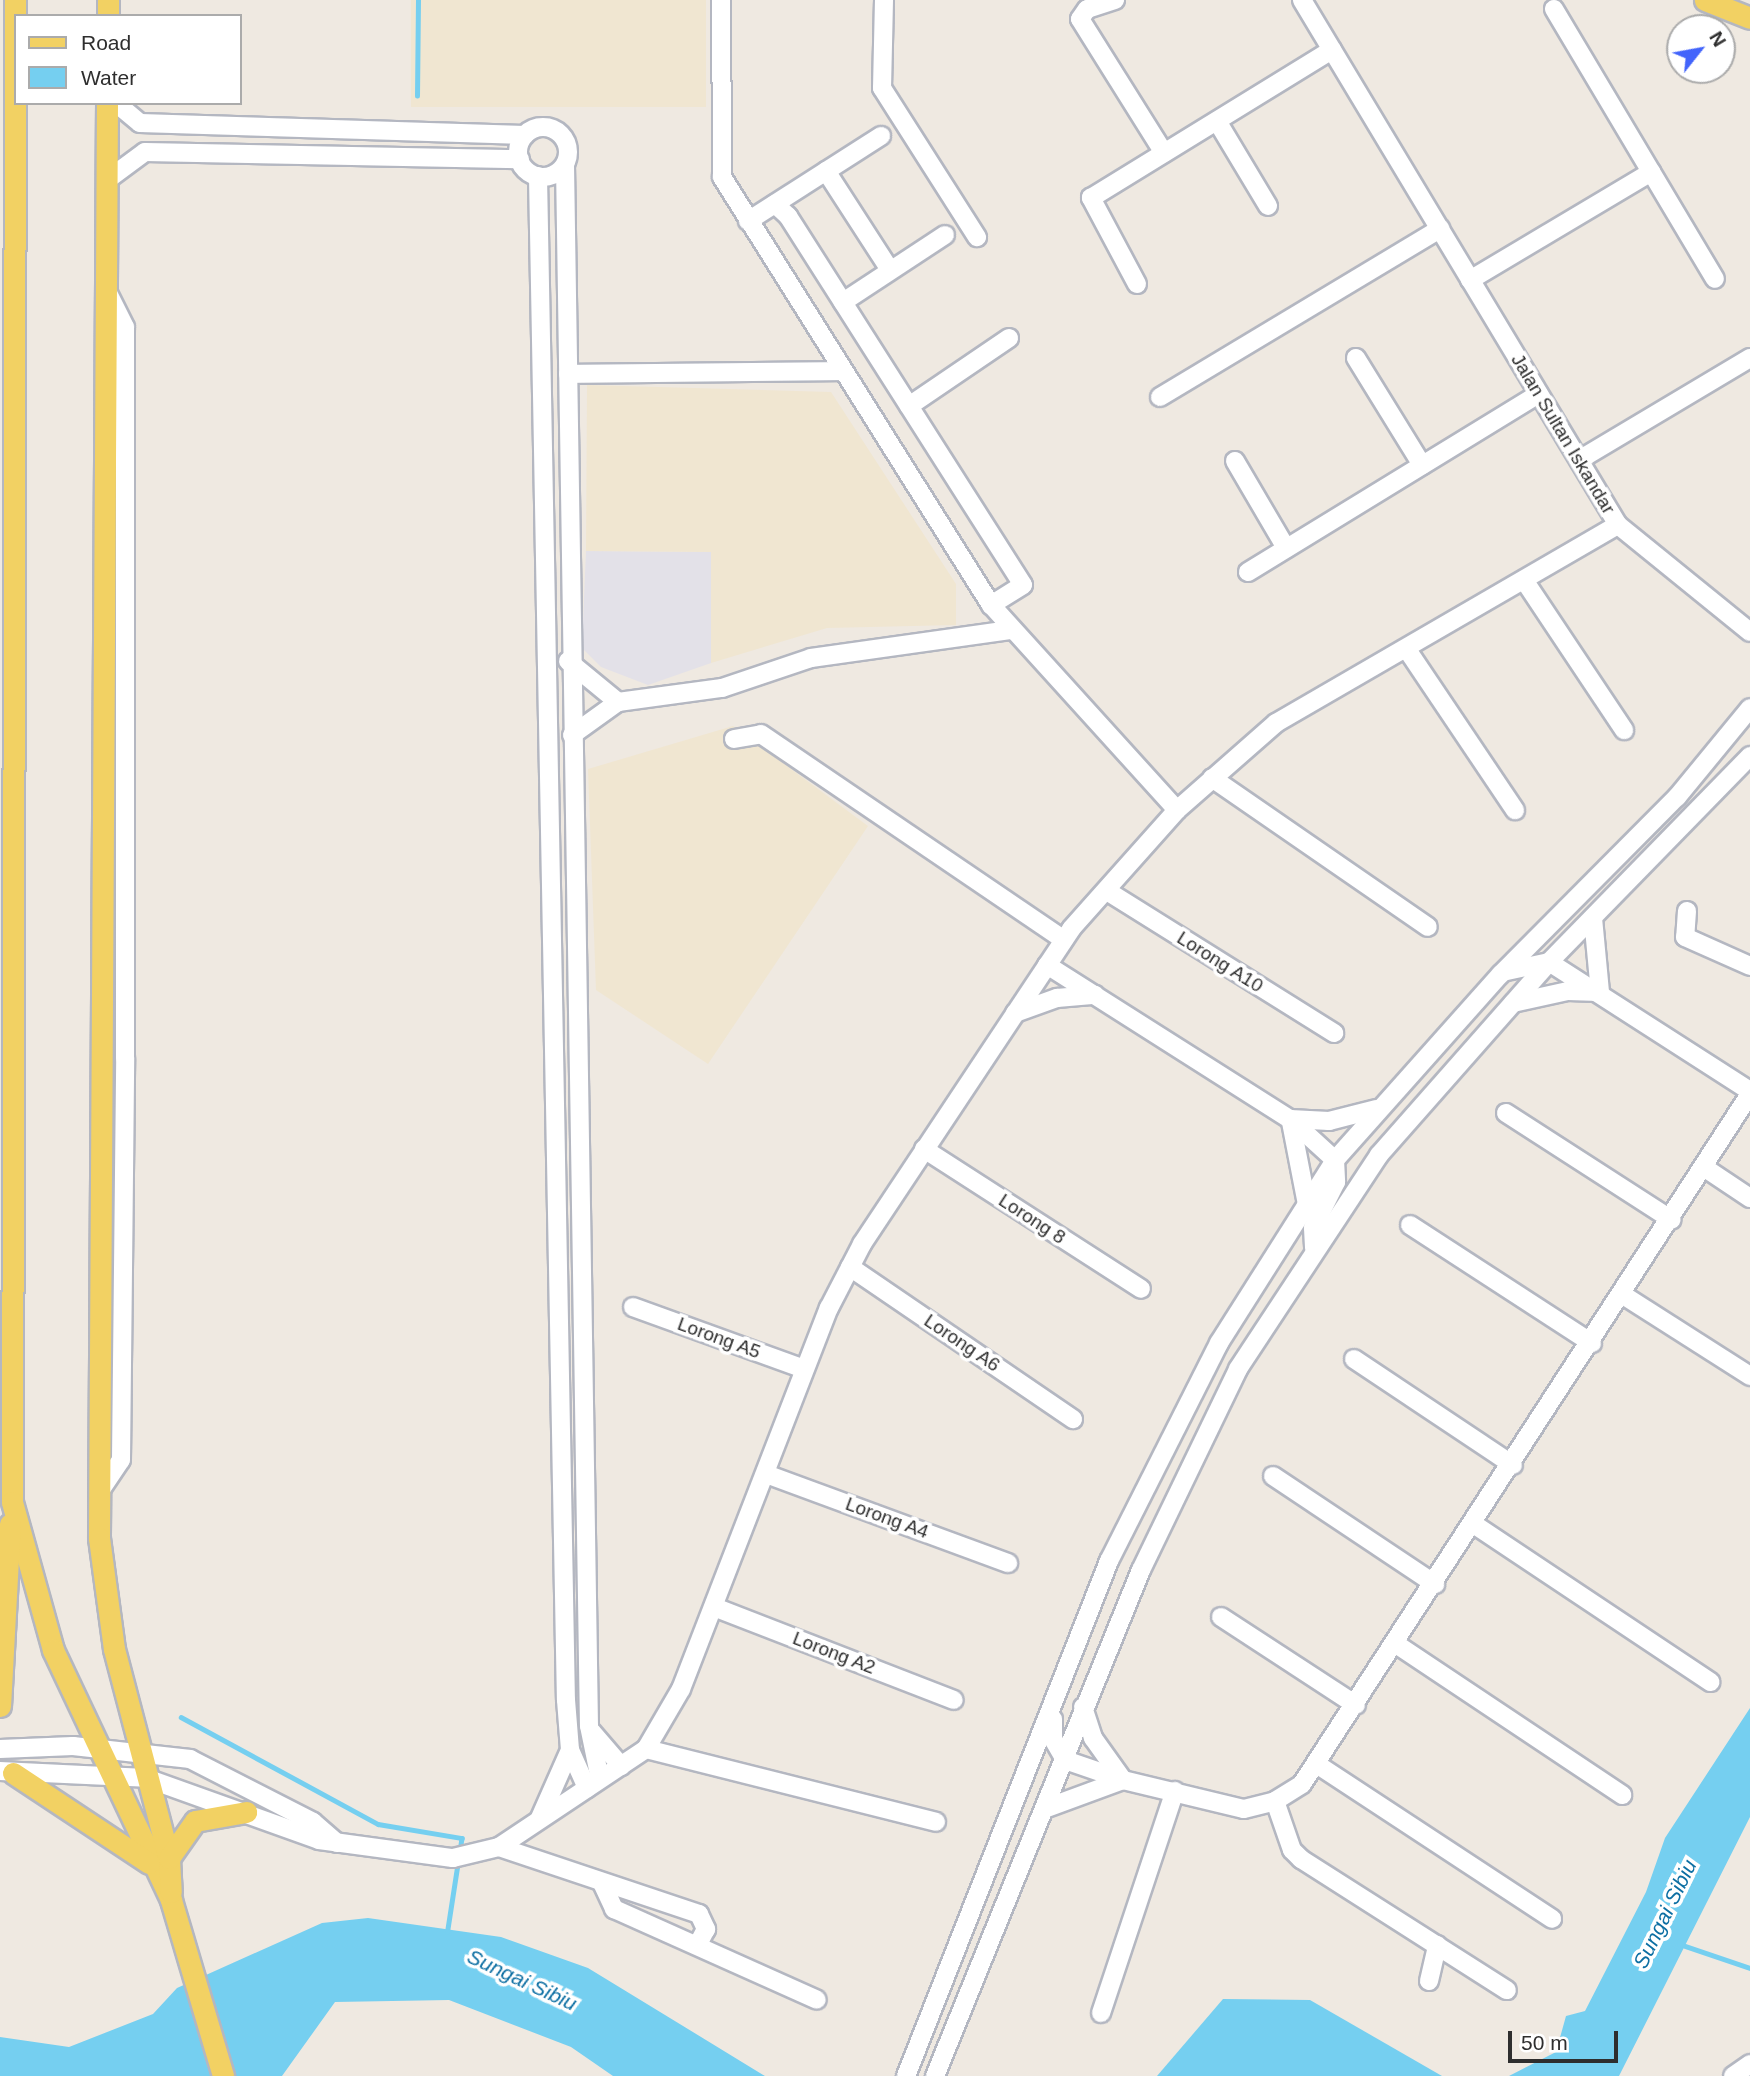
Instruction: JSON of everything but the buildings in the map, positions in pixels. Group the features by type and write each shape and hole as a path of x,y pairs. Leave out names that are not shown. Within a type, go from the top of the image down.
{"main road":[{"path":"1706,0 1750,18"},
{"path":"0,1706 12,1502 6,584 14,65"},
{"path":"107,105 100,1491 114,1649 140,1751 171,1900 223,2076"},
{"path":"12,1502 53,1650 114,1776 162,1864"},
{"path":"7,1772 162,1864"},
{"path":"162,1864 195,1821 246,1812"}],"street":[{"path":"721,0 718,166 748,221 840,372 991,605 1010,631 1177,810"},
{"path":"884,0 882,88 977,237"},
{"path":"1115,0 1087,9 1080,19 1164,153"},
{"name":"Jalan Sultan Iskandar","path":"646,1749 681,1689 766,1474 804,1369 850,1267 924,1149 1063,940 1177,810 1276,723 1408,652 1618,525 1302,0"},
{"path":"1554,9 1715,279"},
{"path":"1137,284 1090,200 1332,50"},
{"path":"118,105 140,123 525,135 540,127 556,130 568,149 565,165 572,738 589,1726 593,1784"},
{"path":"1217,121 1268,206"},
{"path":"520,159 525,135"},
{"path":"748,221 881,136"},
{"path":"107,180 145,152 520,159 538,176 570,1750 540,1818"},
{"path":"538,176 565,165"},
{"path":"826,172 890,271"},
{"path":"1470,280 1651,172"},
{"path":"775,204 843,302 1023,584 991,605"},
{"path":"1160,397 1440,229"},
{"path":"843,302 945,234"},
{"path":"909,406 1009,338"},
{"path":"1356,358 1422,466"},
{"path":"1579,460 1750,358"},
{"path":"568,374 840,372"},
{"path":"1248,572 1539,394"},
{"path":"1235,461 1286,548"},
{"path":"1618,525 1750,632"},
{"path":"1526,583 1624,730"},
{"path":"551,848 563,841 572,738 618,702 722,688 811,658 1010,631"},
{"path":"1408,652 1515,810"},
{"path":"547,662 572,661 618,702"},
{"path":"906,2076 1109,1561 1184,1412 1307,1204 1335,1160 1378,1108 1501,974 1677,797 1750,708"},
{"path":"734,739 761,734 1063,940"},
{"path":"935,2076 1065,1760 1083,1707 1214,1412 1314,1248 1379,1155 1549,962 1750,756"},
{"path":"1212,778 1428,927"},
{"name":"Lorong A10","path":"1107,891 1334,1033"},
{"path":"1687,911 1685,937 1694,944 1750,966"},
{"path":"1593,918 1600,992"},
{"path":"1056,1699 1053,1739 1065,1760 1123,1780 1244,1809 1275,1801 1318,1765 1672,1220 1750,1093 1600,992 1549,962 1501,974"},
{"path":"1047,965 1290,1119 1335,1160 1336,1182 1313,1228 1314,1248"},
{"path":"1513,1003 1568,991 1600,992"},
{"path":"1015,1013 1057,998 1095,995"},
{"path":"1290,1119 1329,1121 1378,1108"},
{"path":"1506,1112 1672,1220"},
{"path":"1290,1119 1307,1204"},
{"name":"Lorong 8","path":"924,1149 1141,1289"},
{"path":"1704,1168 1750,1198"},
{"path":"1410,1225 1592,1343"},
{"name":"Lorong A6","path":"850,1267 1073,1419"},
{"path":"1623,1294 1750,1376"},
{"name":"Lorong A5","path":"633,1307 804,1369"},
{"path":"1354,1359 1513,1465"},
{"name":"Lorong A4","path":"766,1474 1008,1563"},
{"path":"1273,1476 1435,1584"},
{"path":"1475,1525 1710,1682"},
{"name":"Lorong A2","path":"714,1607 954,1700"},
{"path":"1221,1617 1356,1704"},
{"path":"1396,1644 1622,1794"},
{"path":"1083,1707 1093,1738 1123,1780"},
{"path":"589,1726 621,1766"},
{"path":"0,1749 100,1748 190,1759 242,1782 313,1822 337,1843"},
{"path":"7,1772 146,1778 337,1843 453,1858 471,1856 499,1847 646,1749 936,1822"},
{"path":"570,1750 593,1784"},
{"path":"1318,1765 1552,1919"},
{"path":"1044,1809 1123,1780"},
{"path":"1101,2013 1175,1791"},
{"path":"1275,1801 1292,1850 1301,1859 1507,1990"},
{"path":"499,1847 699,1914 706,1929 698,1944"},
{"path":"602,1883 607,1902 817,2000"},
{"path":"633,1916 641,1894"},
{"path":"1429,1981 1437,1945"},
{"path":"1733,2076 1750,2064"}],"shaded area":[{"path":"411,0 706,0 706,107 411,107"},
{"path":"587,385 831,392 956,584 956,625 827,628 711,663 711,552 586,551"},
{"path":"586,551 711,552 711,663 648,685 601,667 582,648"},
{"path":"733,726 868,826 708,1064 596,990 588,769"}],"water":[{"name":"Sungai Sibiu","path":"1750,1708 1750,1817 1619,2076 1509,2076 1556,2052 1566,2016 1585,2011 1646,1892 1665,1838"},
{"name":"Sungai Sibiu","path":"368,1918 501,1937 588,1968 765,2076 613,2076 571,2047 449,2000 335,2002 282,2076 0,2076 0,2037 69,2047 153,2014 177,1988 322,1923"},
{"path":"1223,1999 1310,2000 1442,2076 1157,2076"}],"waterway":[{"path":"417,96 418,0"},
{"path":"181,1717 378,1824 462,1838 460,1852"},
{"path":"447,1932 458,1861"},
{"path":"1685,1946 1750,1968"}]}
